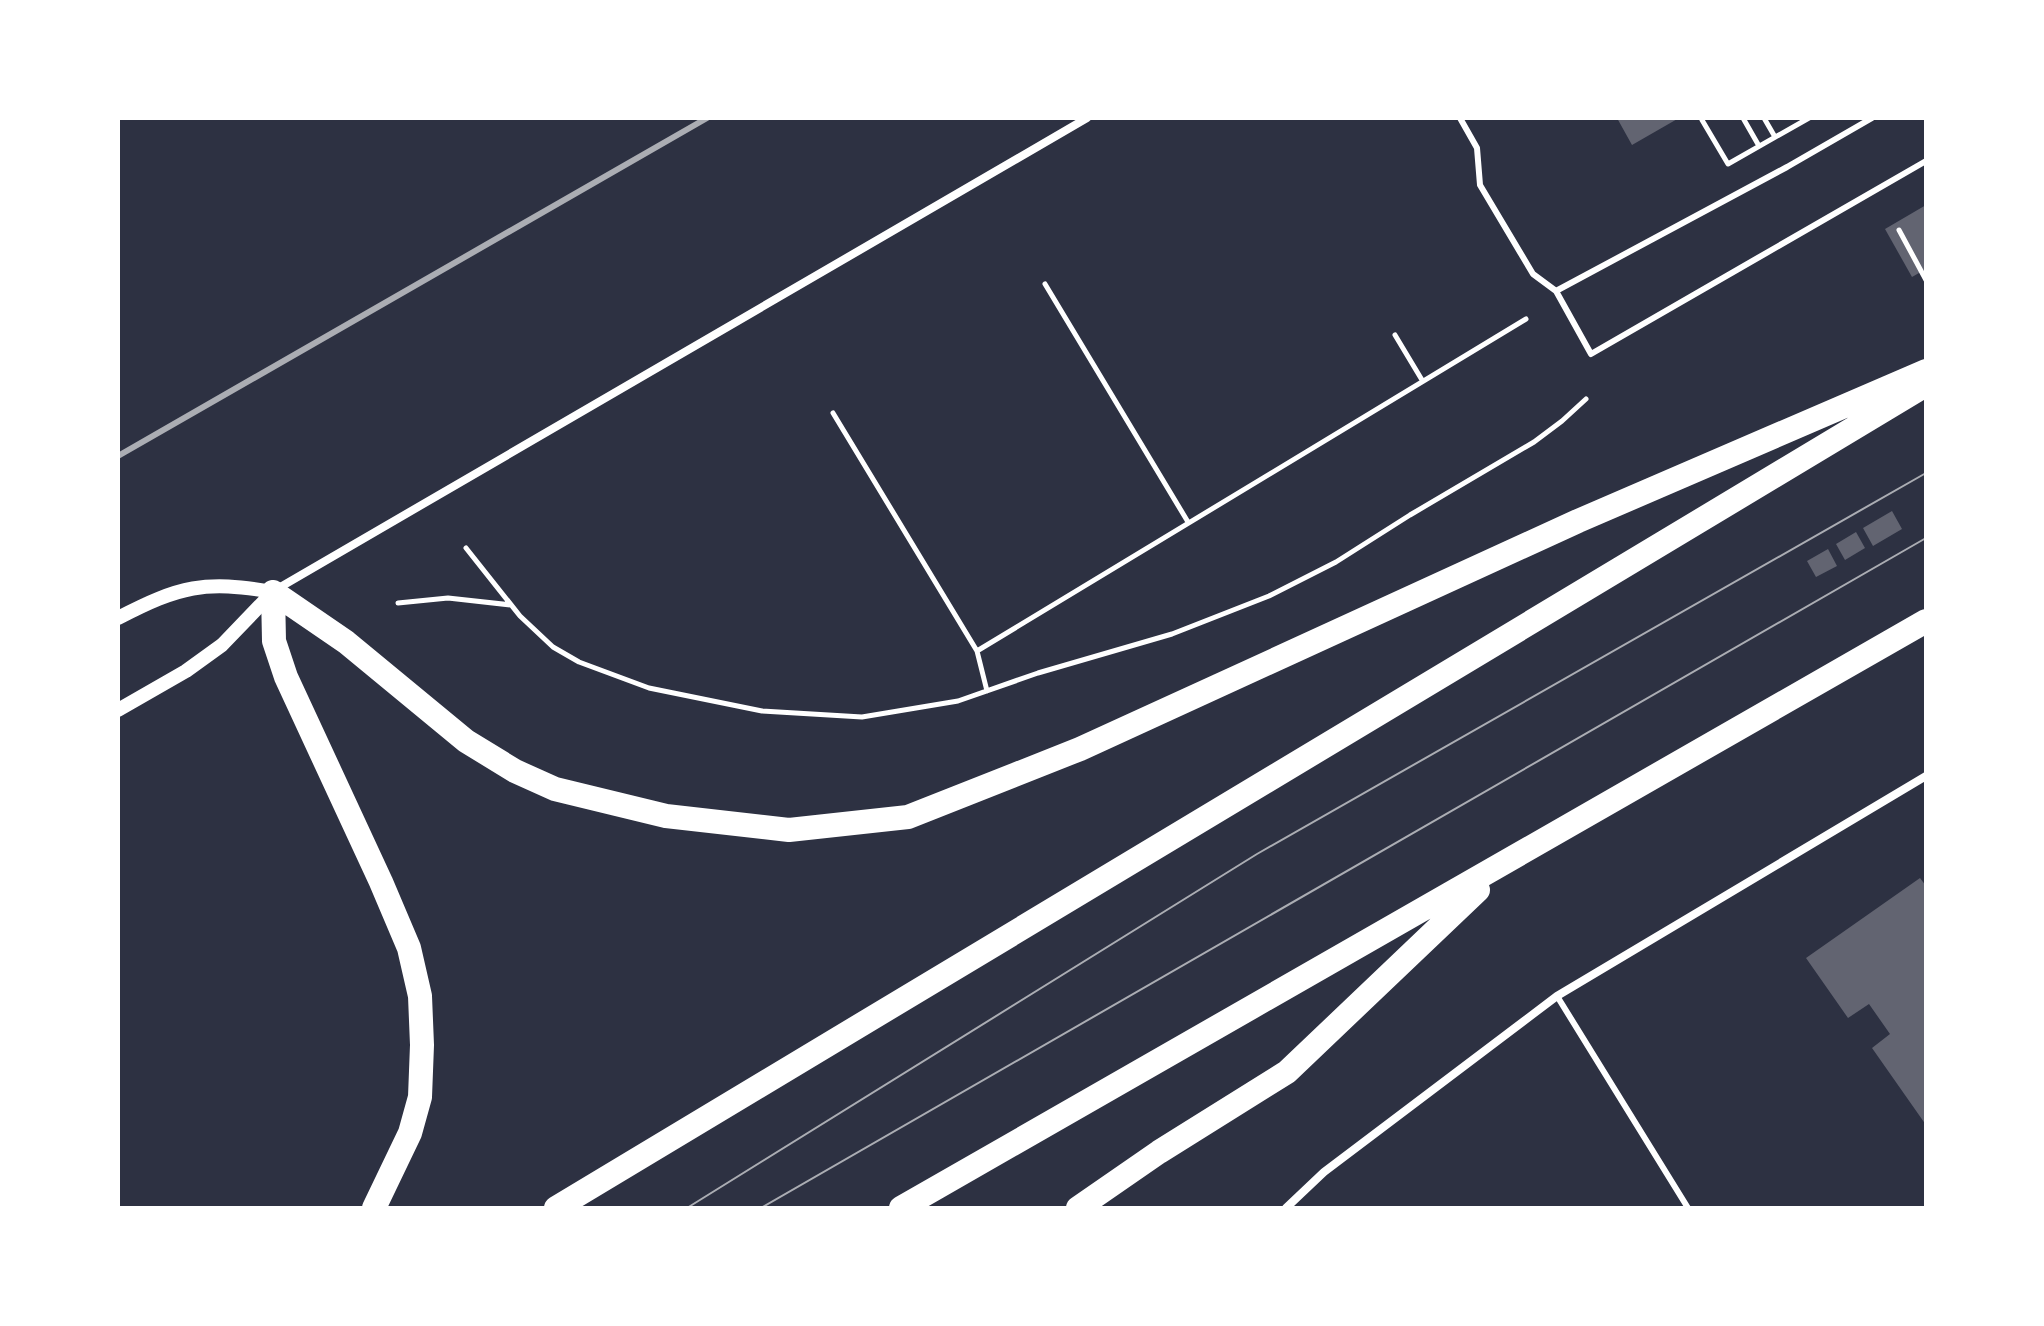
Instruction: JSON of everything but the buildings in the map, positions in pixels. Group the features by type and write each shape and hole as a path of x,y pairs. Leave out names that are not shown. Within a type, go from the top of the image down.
{"highway":[{"path":"273,592 335,634 466,741 515,771 555,789 666,816 789,830 908,817 1080,749 1578,521 1926,371"},
{"path":"556,1208 1926,385"},
{"path":"273,592 274,641 286,677 409,948 420,996 420,1097 410,1133 374,1208"},
{"path":"901,1208 1926,621"},
{"path":"1078,1208 1159,1152 1287,1072 1506,863"}],"street":[{"path":"118,710 186,671 222,645 273,592 1087,118"},
{"path":"118,618 154,599 186,588 211,585 273,592"},
{"path":"1286,1208 1324,1172 1557,996 1926,776"}],"lane":[{"path":"1460,118 1477,148 1480,185 1533,274 1556,291 1591,354 1926,161"},
{"path":"1556,291 1872,118"},
{"path":"1557,996 1688,1208"}],"path":[{"path":"1743,118 1759,146"},
{"path":"1764,118 1775,137"},
{"path":"1793,118 1797,125"},
{"path":"1702,120 1728,164 1809,118"},
{"path":"1899,230 1926,280"},
{"path":"1045,284 1188,522"},
{"path":"977,651 1526,319"},
{"path":"1395,335 1422,380"},
{"path":"466,548 511,605 553,647 579,662 649,688 762,711 862,717 958,701 1038,673 1172,634 1269,596 1336,562 1534,442 1586,399"},
{"path":"833,413 977,651 987,691"},
{"path":"398,603 448,598 511,605"}],"tram line":[{"path":"687,1208 1257,854 1926,473"},
{"path":"761,1208 1926,538"}],"railway":[{"path":"118,456 707,118"}]}
